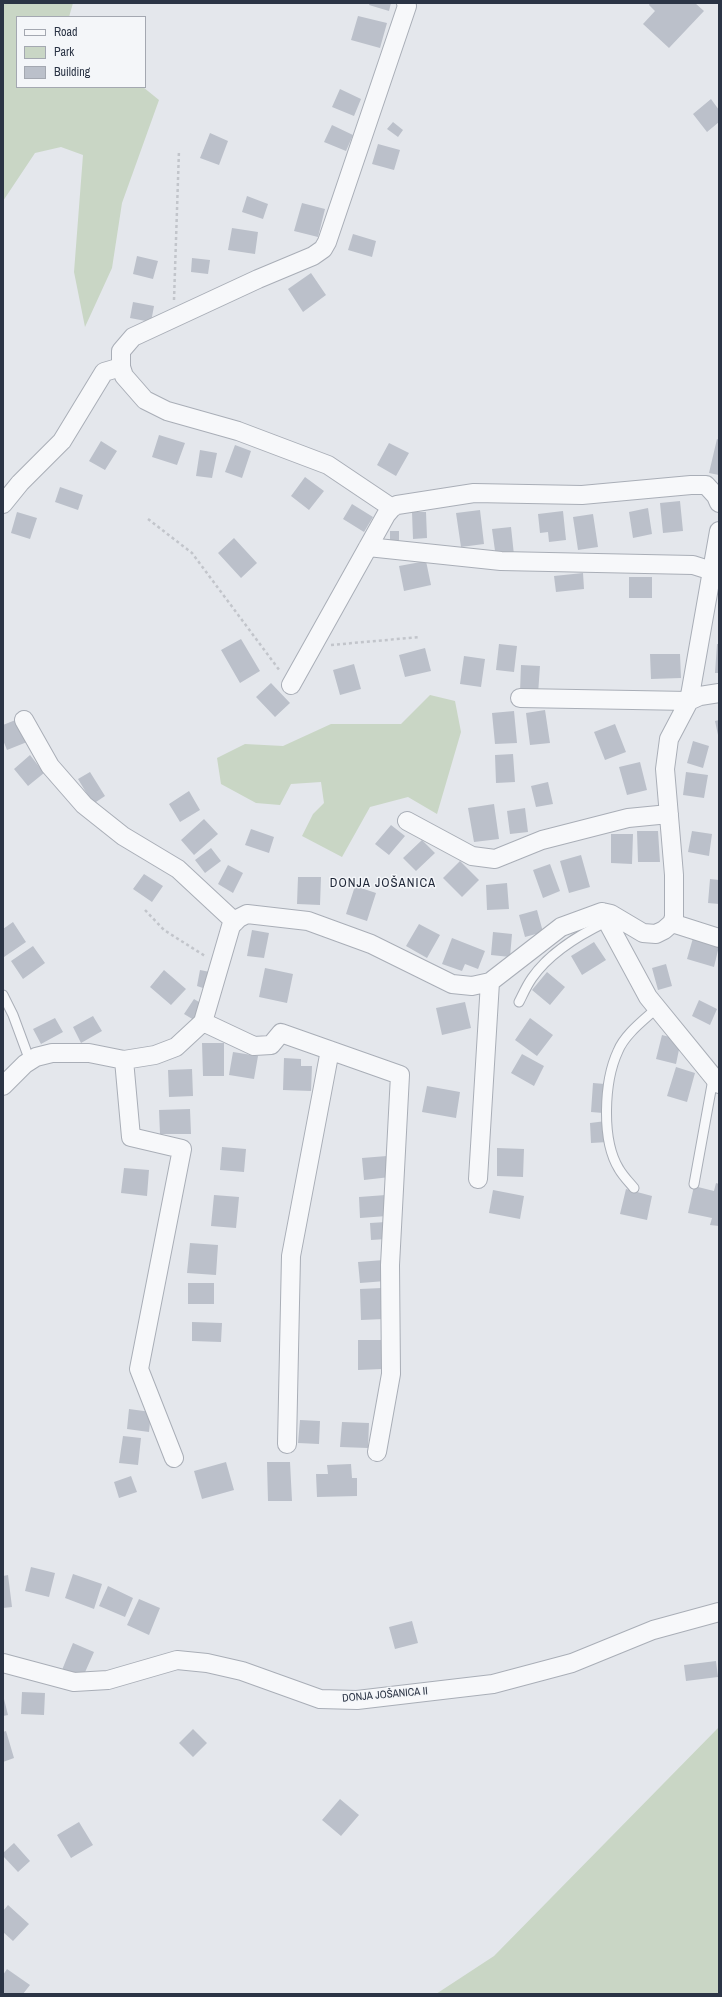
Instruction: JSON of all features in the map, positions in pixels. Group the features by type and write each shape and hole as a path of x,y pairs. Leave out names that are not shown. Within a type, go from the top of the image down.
{"street":[{"path":"392,508 328,465 238,431 167,411 145,400 124,376 121,367 121,351 133,337 258,279 313,256 323,249 327,242 407,6 406,3"},
{"path":"3,504 20,483 62,441 104,372 121,367"},
{"path":"291,685 368,547 392,508 397,505 474,493 582,495 691,485 706,485 716,496 719,503"},
{"path":"3,1086 30,1061 36,1057 52,1053 88,1053 124,1060 155,1055 176,1047 203,1022 231,929 238,918 247,914 308,921 371,944 452,984 472,986 490,982 561,927 612,914 643,933 656,934 664,930 672,923 674,917 674,875 665,769 669,739 689,701 719,531"},
{"path":"368,547 501,561 694,565 712,571"},
{"path":"520,698 689,701 700,696 719,693"},
{"path":"24,720 50,766 84,805 123,836 178,869 231,929"},
{"path":"407,822 472,856 495,859 542,840 628,818 669,814"},
{"path":"604,917 648,997 716,1081"},
{"path":"672,923 719,938"},
{"path":"478,1180 490,982"},
{"path":"203,1022 254,1046 271,1045 281,1033 400,1075 390,1265 391,1374 377,1452"},
{"path":"287,1444 291,1256 330,1050"},
{"path":"124,1060 131,1137 182,1148 139,1369 174,1458"},
{"name":"DONJA JOŠANICA II","path":"3,1663 74,1682 108,1680 177,1660 207,1663 242,1672 320,1699 356,1700 494,1684 572,1663 653,1630 719,1612"}],"lane":[{"path":"519,1002 531,978 543,965 567,944 604,917"},
{"path":"3,995 13,1015 30,1061"},
{"path":"634,1188 619,1169 610,1146 607,1114 610,1074 618,1049 657,1008"},
{"path":"694,1184 716,1081"}],"path":[{"path":"173,318 179,150"},
{"path":"148,519 192,553 291,685"},
{"path":"312,647 420,637"},
{"path":"145,910 164,930 219,965"}],"green space":[{"path":"3,3 73,3 69,16 16,16 16,88 144,88 159,100 122,203 112,268 85,327 74,272 83,155 61,147 35,153 3,201"},
{"path":"430,695 455,701 461,732 437,814 408,797 370,807 342,857 302,836 313,814 324,803 321,782 291,784 280,805 256,803 221,784 217,758 245,744 283,746 331,724 401,724"},
{"path":"719,1727 719,1994 436,1994 494,1956"}],"building":[{"path":"370,3 391,3 389,11 369,5"},
{"path":"650,3 695,3 704,11 669,48 643,24 655,11 649,5"},
{"path":"358,16 387,23 380,48 351,40"},
{"path":"340,89 361,99 354,116 332,107"},
{"path":"711,99 719,110 719,122 707,132 693,114"},
{"path":"393,122 403,130 398,137 387,129"},
{"path":"332,125 353,135 346,151 324,142"},
{"path":"210,133 228,141 219,165 200,158"},
{"path":"378,144 400,150 394,170 372,164"},
{"path":"247,196 268,204 263,219 242,212"},
{"path":"302,203 325,209 318,237 294,231"},
{"path":"232,228 258,232 255,254 228,250"},
{"path":"353,234 376,241 372,257 348,250"},
{"path":"137,256 158,261 153,279 133,274"},
{"path":"192,258 210,260 208,274 191,272"},
{"path":"311,273 326,295 303,312 288,289"},
{"path":"133,302 154,306 151,322 130,318"},
{"path":"159,435 185,443 177,465 152,457"},
{"path":"717,439 719,440 719,475 709,473"},
{"path":"101,441 117,451 105,470 89,461"},
{"path":"389,443 409,453 396,476 377,465"},
{"path":"235,445 251,451 242,478 225,472"},
{"path":"200,450 217,453 212,478 196,476"},
{"path":"305,477 324,491 309,510 291,496"},
{"path":"60,487 83,495 78,510 55,502"},
{"path":"680,501 683,531 663,533 660,503"},
{"path":"352,504 373,517 364,532 343,519"},
{"path":"648,508 652,534 633,538 629,512"},
{"path":"480,510 484,544 461,547 456,513"},
{"path":"563,511 566,540 549,542 548,532 540,533 538,514"},
{"path":"17,512 37,518 30,539 11,533"},
{"path":"412,512 426,512 427,538 413,539"},
{"path":"593,514 598,547 578,550 573,517"},
{"path":"511,527 514,555 496,558 492,529"},
{"path":"390,531 399,531 399,544 390,545"},
{"path":"234,538 257,563 241,578 218,553"},
{"path":"426,561 431,585 404,591 399,566"},
{"path":"583,573 584,589 556,592 554,576"},
{"path":"629,577 652,577 652,598 629,598"},
{"path":"241,639 260,671 240,683 221,650"},
{"path":"499,644 517,646 514,672 496,670"},
{"path":"717,644 719,644 719,673 715,673"},
{"path":"425,648 431,671 405,677 399,655"},
{"path":"650,654 680,654 681,678 651,679"},
{"path":"464,656 485,659 481,687 460,684"},
{"path":"354,664 361,689 340,695 333,670"},
{"path":"521,665 540,666 538,694 520,692"},
{"path":"271,683 290,703 275,717 256,697"},
{"path":"545,710 550,743 530,745 526,713"},
{"path":"514,711 517,743 495,744 492,713"},
{"path":"18,719 27,742 7,750 3,740 3,725"},
{"path":"719,720 719,735 718,735 715,721"},
{"path":"615,724 626,752 605,760 594,732"},
{"path":"693,741 709,746 703,768 687,763"},
{"path":"513,754 515,782 496,783 495,755"},
{"path":"30,755 44,773 28,786 14,769"},
{"path":"640,762 647,790 627,795 619,767"},
{"path":"90,772 105,796 93,804 78,779"},
{"path":"686,772 708,775 704,798 683,795"},
{"path":"548,782 553,804 536,807 531,786"},
{"path":"189,791 200,810 180,822 169,804"},
{"path":"494,804 499,839 474,842 468,808"},
{"path":"525,808 528,832 510,834 507,811"},
{"path":"204,819 218,834 194,855 181,840"},
{"path":"391,825 405,836 389,855 375,844"},
{"path":"251,829 274,837 269,853 245,845"},
{"path":"637,831 658,831 660,862 638,862"},
{"path":"692,831 712,834 709,856 688,852"},
{"path":"611,834 633,834 632,864 611,863"},
{"path":"422,840 435,853 416,871 403,858"},
{"path":"211,848 221,861 205,873 195,860"},
{"path":"581,855 590,887 569,893 560,861"},
{"path":"460,861 479,880 462,897 443,878"},
{"path":"550,864 560,891 543,898 533,870"},
{"path":"228,865 243,873 233,893 218,884"},
{"path":"144,874 163,886 152,902 133,889"},
{"path":"298,877 321,877 320,905 297,904"},
{"path":"710,879 719,880 719,904 708,903"},
{"path":"507,883 509,909 487,910 486,885"},
{"path":"355,886 376,893 367,921 346,914"},
{"path":"537,910 543,932 525,937 519,915"},
{"path":"13,922 26,942 4,957 3,929"},
{"path":"419,924 440,935 427,958 406,946"},
{"path":"252,930 269,933 264,958 247,956"},
{"path":"493,932 512,934 510,957 491,955"},
{"path":"452,938 485,951 478,969 465,964 462,971 442,964"},
{"path":"693,938 719,946 714,967 687,959"},
{"path":"594,942 606,960 582,975 571,956"},
{"path":"33,946 45,963 23,979 11,961"},
{"path":"666,964 672,986 658,990 652,968"},
{"path":"265,968 293,974 287,1003 259,997"},
{"path":"164,970 186,989 171,1005 150,987"},
{"path":"200,970 210,972 206,989 197,986"},
{"path":"547,972 565,987 550,1005 532,990"},
{"path":"194,999 204,1005 194,1020 184,1014"},
{"path":"699,1000 717,1009 710,1025 692,1016"},
{"path":"465,1002 471,1028 442,1035 436,1008"},
{"path":"93,1016 102,1031 81,1043 73,1027"},
{"path":"55,1018 63,1032 41,1044 33,1029"},
{"path":"530,1018 553,1035 537,1056 515,1040"},
{"path":"662,1035 681,1040 676,1064 656,1059"},
{"path":"202,1043 224,1043 224,1076 203,1076"},
{"path":"233,1052 258,1056 254,1079 229,1075"},
{"path":"522,1054 544,1066 534,1086 511,1073"},
{"path":"284,1058 301,1059 301,1066 312,1066 311,1091 283,1090"},
{"path":"676,1067 695,1073 687,1102 667,1096"},
{"path":"192,1069 193,1096 169,1097 168,1070"},
{"path":"593,1083 605,1084 603,1113 591,1112"},
{"path":"427,1086 460,1092 456,1118 422,1112"},
{"path":"190,1109 191,1134 160,1134 159,1110"},
{"path":"606,1121 608,1142 591,1143 590,1123"},
{"path":"222,1147 246,1149 244,1172 220,1170"},
{"path":"497,1148 524,1149 523,1177 497,1176"},
{"path":"387,1156 390,1177 364,1180 362,1158"},
{"path":"124,1168 149,1170 147,1196 121,1193"},
{"path":"716,1183 719,1184 719,1226 710,1225 712,1218 688,1213 694,1186 714,1191"},
{"path":"626,1189 652,1196 647,1220 620,1214"},
{"path":"493,1190 524,1196 520,1219 489,1213"},
{"path":"214,1195 239,1197 236,1228 211,1226"},
{"path":"386,1195 387,1216 360,1218 359,1197"},
{"path":"386,1222 387,1239 371,1240 370,1223"},
{"path":"190,1243 218,1245 216,1275 187,1273"},
{"path":"384,1260 386,1281 360,1283 358,1262"},
{"path":"188,1283 214,1283 214,1304 188,1304"},
{"path":"382,1288 384,1319 361,1320 360,1289"},
{"path":"192,1322 222,1323 221,1342 192,1341"},
{"path":"358,1340 381,1340 382,1369 358,1370"},
{"path":"129,1409 151,1412 149,1432 127,1429"},
{"path":"300,1420 320,1421 319,1444 298,1443"},
{"path":"342,1422 369,1423 368,1448 340,1447"},
{"path":"123,1436 141,1438 138,1465 119,1463"},
{"path":"226,1462 234,1490 202,1499 194,1471"},
{"path":"267,1462 290,1462 292,1501 268,1501"},
{"path":"351,1464 352,1478 357,1478 357,1496 317,1497 316,1474 328,1474 327,1465"},
{"path":"131,1476 137,1492 119,1498 114,1482"},
{"path":"31,1567 55,1573 49,1597 25,1591"},
{"path":"73,1574 102,1584 94,1609 65,1598"},
{"path":"8,1575 12,1607 3,1608 3,1576"},
{"path":"108,1586 133,1598 125,1617 99,1606"},
{"path":"139,1599 160,1608 149,1635 127,1625"},
{"path":"412,1621 418,1643 395,1649 389,1627"},
{"path":"73,1643 94,1652 82,1679 62,1670"},
{"path":"716,1661 718,1677 686,1681 684,1665"},
{"path":"22,1692 45,1693 44,1715 21,1714"},
{"path":"3,1695 8,1715 3,1716"},
{"path":"193,1729 207,1743 193,1757 179,1743"},
{"path":"6,1731 14,1758 3,1762 3,1732"},
{"path":"340,1799 359,1815 341,1836 322,1820"},
{"path":"79,1822 93,1845 71,1858 57,1835"},
{"path":"14,1843 30,1861 18,1872 3,1856 3,1853"},
{"path":"8,1905 29,1924 13,1941 3,1932 3,1911"},
{"path":"7,1969 30,1985 23,1994 3,1994 3,1975"}],"district":[{"name":"DONJA JOŠANICA","path":"383,884"}]}
